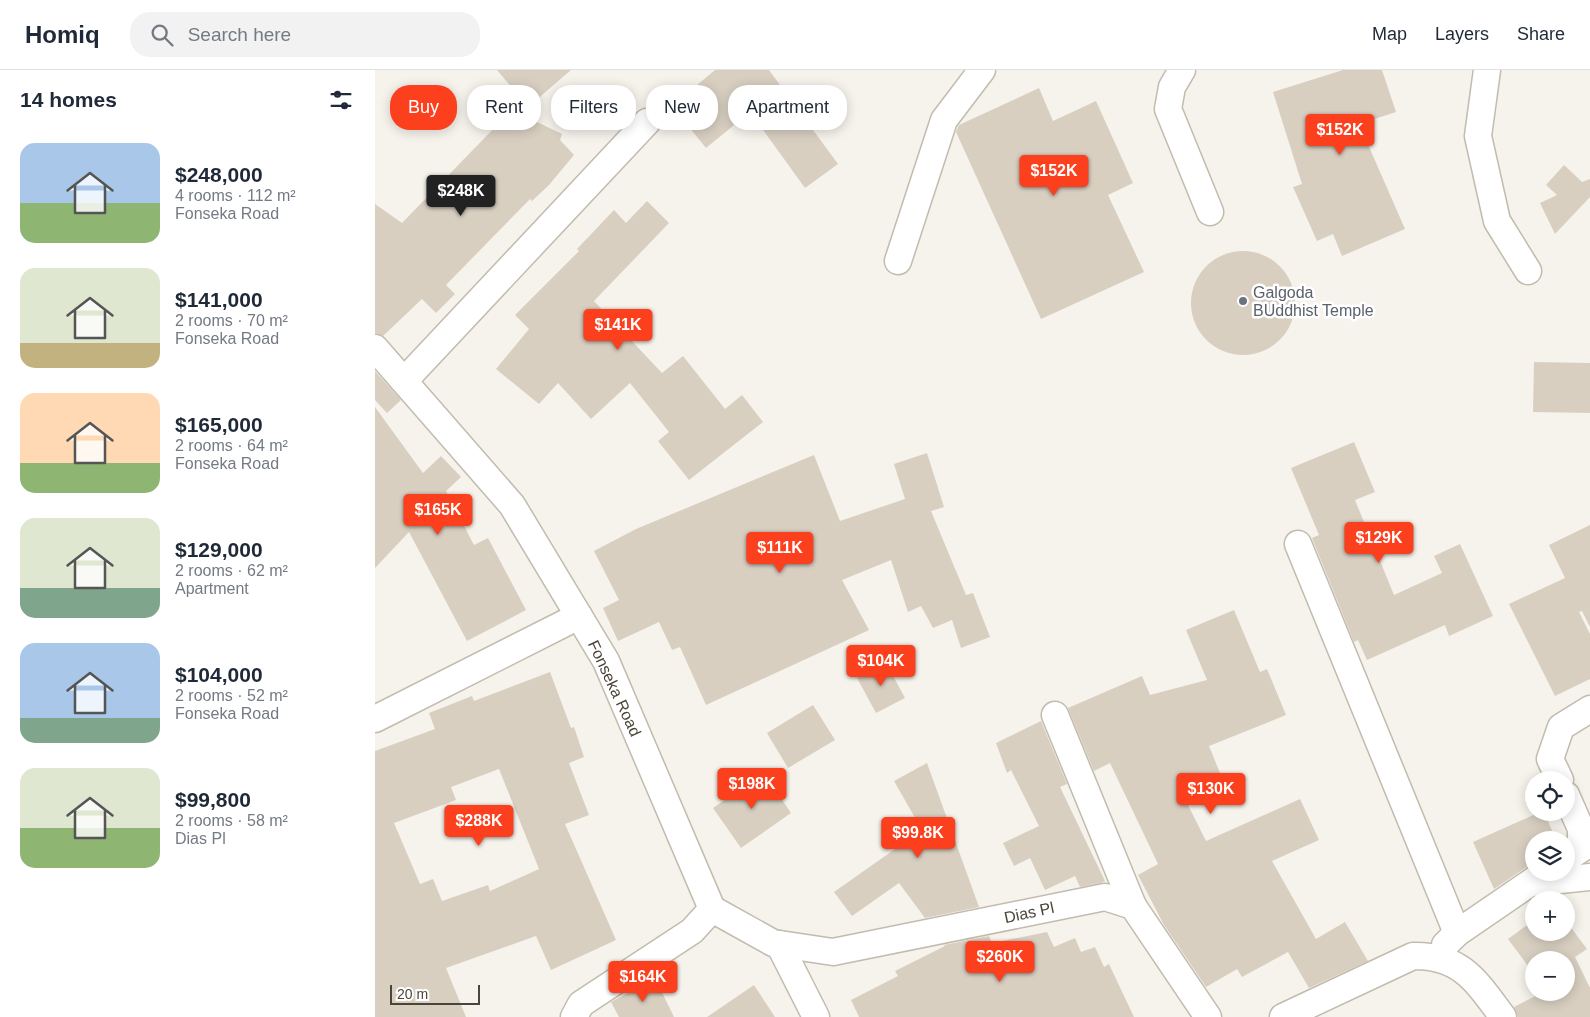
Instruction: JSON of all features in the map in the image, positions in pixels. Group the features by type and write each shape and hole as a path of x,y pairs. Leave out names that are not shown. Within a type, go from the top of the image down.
{"street":[{"path":"898,261 944,120 982,70"},
{"path":"1182,70 1171,87 1168,109 1209,212"},
{"path":"1487,70 1478,136 1497,221 1528,271"},
{"path":"405,382 646,123"},
{"name":"Fonseka Road","path":"375,348 512,505 579,616 606,662 712,909"},
{"path":"1298,544 1457,934"},
{"path":"375,719 579,616"},
{"path":"1556,771 1550,759 1561,727 1590,709"},
{"path":"1055,715 1133,906 1208,1017"},
{"path":"1575,815 1581,828 1581,849 1575,853"},
{"path":"1575,877 1590,877"},
{"path":"1434,955 1457,934 1535,881"},
{"name":"Dias Pl","path":"712,909 773,943 833,952 1105,897 1133,906"},
{"path":"574,1017 581,1004 692,931 712,909"},
{"path":"779,944 816,1017"},
{"path":"1283,1017 1413,956 1434,955 1472,975 1503,1017"}],"building":[{"path":"497,70 571,70 554,85 551,85 541,96 541,85 510,85"},
{"path":"715,70 769,70 780,85 728,85 728,130 706,148 691,130 718,130 718,85 697,85"},
{"path":"1343,70 1382,70 1396,112 1359,124 1405,229 1342,256 1333,234 1317,241 1293,187 1302,184 1273,92"},
{"path":"1039,88 1053,121 1096,101 1133,183 1108,195 1144,272 1041,319 956,132 959,125"},
{"path":"541,124 562,134 560,140 574,155 549,185 532,201 530,199 446,285 455,294 436,313 422,299 383,336 375,333 375,204 402,223 492,130 541,130"},
{"path":"763,130 813,130 838,164 805,188"},
{"path":"1564,165 1582,182 1590,179 1590,197 1555,234 1540,203 1557,195 1546,185"},
{"path":"647,201 669,223 594,301 662,373 683,356 725,409 742,395 763,422 689,480 658,441 669,432 630,383 591,419 558,383 539,404 496,369 529,329 515,315 579,251 577,249 614,210 626,223"},
{"name":"Galgoda BUddhist Temple","path":"1243,251 1263,255 1280,266 1291,283 1295,303 1291,323 1280,340 1263,351 1243,355 1223,351 1206,340 1195,323 1191,303 1195,283 1206,266 1223,255"},
{"path":"1534,362 1590,363 1590,413 1533,412"},
{"path":"375,371 401,400 387,413 375,400"},
{"path":"375,407 423,473 441,456 461,477 446,491 474,545 488,538 526,610 467,641 409,532 375,568"},
{"path":"1354,442 1375,492 1355,500 1394,595 1442,573 1434,556 1460,544 1493,616 1449,636 1445,625 1367,660 1358,640 1354,642 1312,538 1319,535 1291,468"},
{"path":"927,453 944,507 931,511 966,595 973,593 990,637 961,648 952,620 933,628 921,606 908,612 891,560 842,580 869,630 706,705 680,647 672,650 659,622 618,641 603,608 619,600 594,551 636,529 814,455 840,521 905,499 894,464"},
{"path":"1590,525 1590,627 1582,611 1579,612 1590,634 1590,679 1555,696 1509,604 1565,578 1549,545"},
{"path":"1234,610 1260,672 1267,669 1286,715 1209,746 1224,783 1185,799 1206,841 1300,799 1319,840 1272,861 1316,939 1345,922 1368,961 1309,988 1288,952 1242,977 1237,969 1206,987 1164,925 1138,875 1158,864 1110,763 1094,771 1068,708 1142,676 1150,695 1207,680 1186,630"},
{"path":"885,661 905,698 876,713 857,678"},
{"path":"550,672 571,728 574,727 584,757 569,763 589,815 565,824 616,940 551,970 536,936 446,968 466,1017 375,1017 375,751 435,729 429,713 472,696 474,701","holes":["499,769 539,869 490,891 488,885 442,901 433,879 420,884 394,823 456,800 451,787"]},
{"path":"813,705 835,740 788,768 767,733"},
{"path":"1041,721 1067,784 1060,787 1105,881 1101,883 1080,887 1075,876 1045,890 1030,858 1014,866 1003,843 1039,826 1011,770 1007,773 996,743"},
{"path":"927,763 979,907 925,918 899,883 852,916 834,892 922,830 894,781"},
{"path":"764,773 791,813 741,848 713,808"},
{"path":"1525,819 1525,821 1548,821 1552,831 1525,831 1525,868 1494,889 1473,842"},
{"path":"1525,927 1525,941 1575,941 1575,933 1587,949 1575,957 1575,951 1525,951 1525,962 1508,939"},
{"path":"1047,932 1054,947 1075,938 1081,952 1095,947 1104,967 1109,964 1134,1017 859,1017 851,1000 898,976 895,971 944,945 989,936 992,943"},
{"path":"1575,957 1590,988 1590,1017 1518,1017 1514,1007 1526,1001 1575,1001"},
{"path":"655,978 674,1017 619,1017 611,1002"},
{"path":"754,985 775,1017 707,1017"}],"place":[{"name":"Galgoda BUddhist Temple","path":"1243,301"}]}
